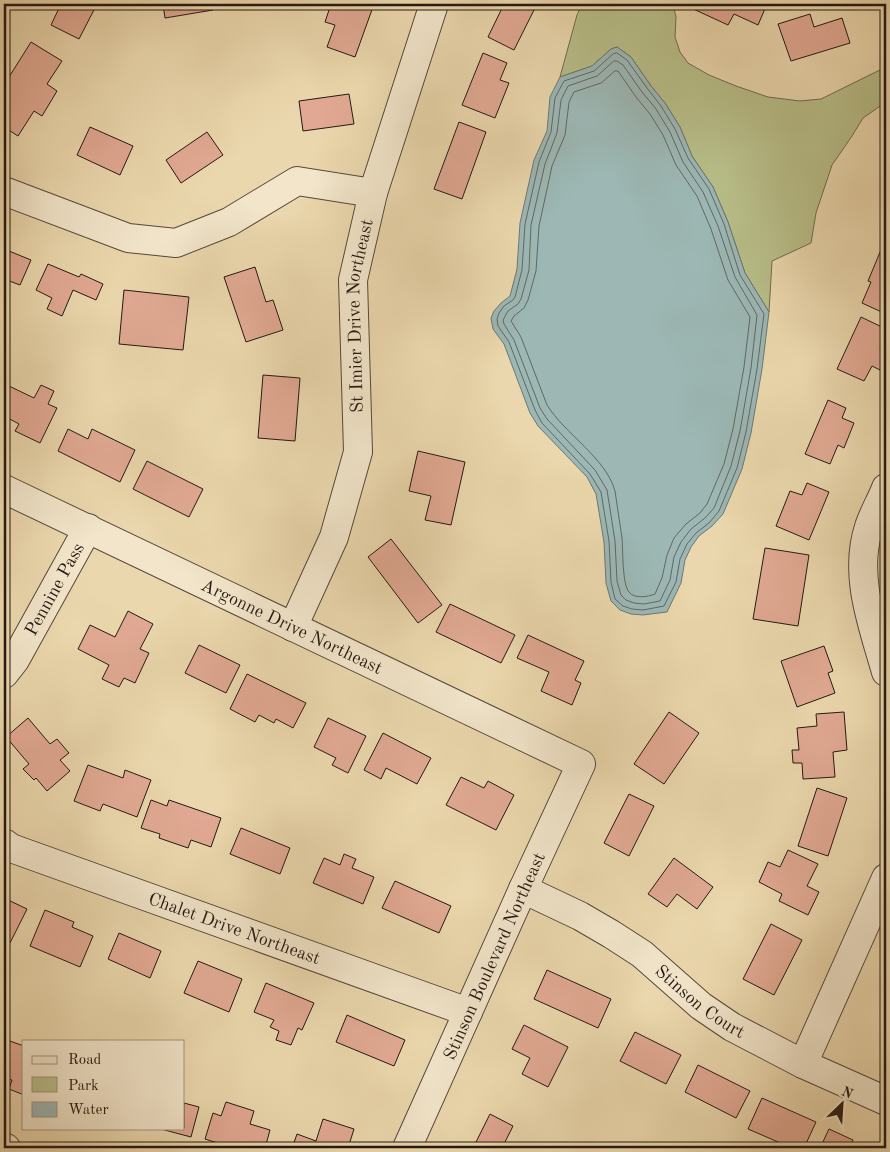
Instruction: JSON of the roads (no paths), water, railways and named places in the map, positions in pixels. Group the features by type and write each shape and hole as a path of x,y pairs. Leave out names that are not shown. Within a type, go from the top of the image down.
{"street":[{"name":"St Imier Drive Northeast","path":"293,627 334,537 358,452 353,280 373,193 434,4"},
{"path":"4,191 128,238 176,243 229,222 297,180 373,193"},
{"name":"Argonne Drive Northeast","path":"4,488 581,764"},
{"path":"886,488 869,528 863,570 866,597 886,672"},
{"name":"Pennine Pass","path":"4,674 15,660 88,528"},
{"name":"Stinson Boulevard Northeast","path":"407,1148 581,764"},
{"name":"Chalet Drive Northeast","path":"4,843 11,848 468,1012"},
{"path":"803,1064 886,878"},
{"name":"Stinson Court","path":"523,889 580,916 642,954 701,1006 732,1028 803,1064 886,1101"}],"water":[{"path":"617,47 631,57 680,127 692,156 713,187 728,222 745,273 769,312 751,433 742,469 723,514 699,536 691,547 685,560 681,583 667,612 643,615 631,614 620,610 611,601 606,583 604,542 596,494 587,477 538,426 530,413 504,344 493,329 491,318 494,311 510,296 517,269 520,223 534,160 547,131 550,97 560,77 592,66 611,49"}]}
